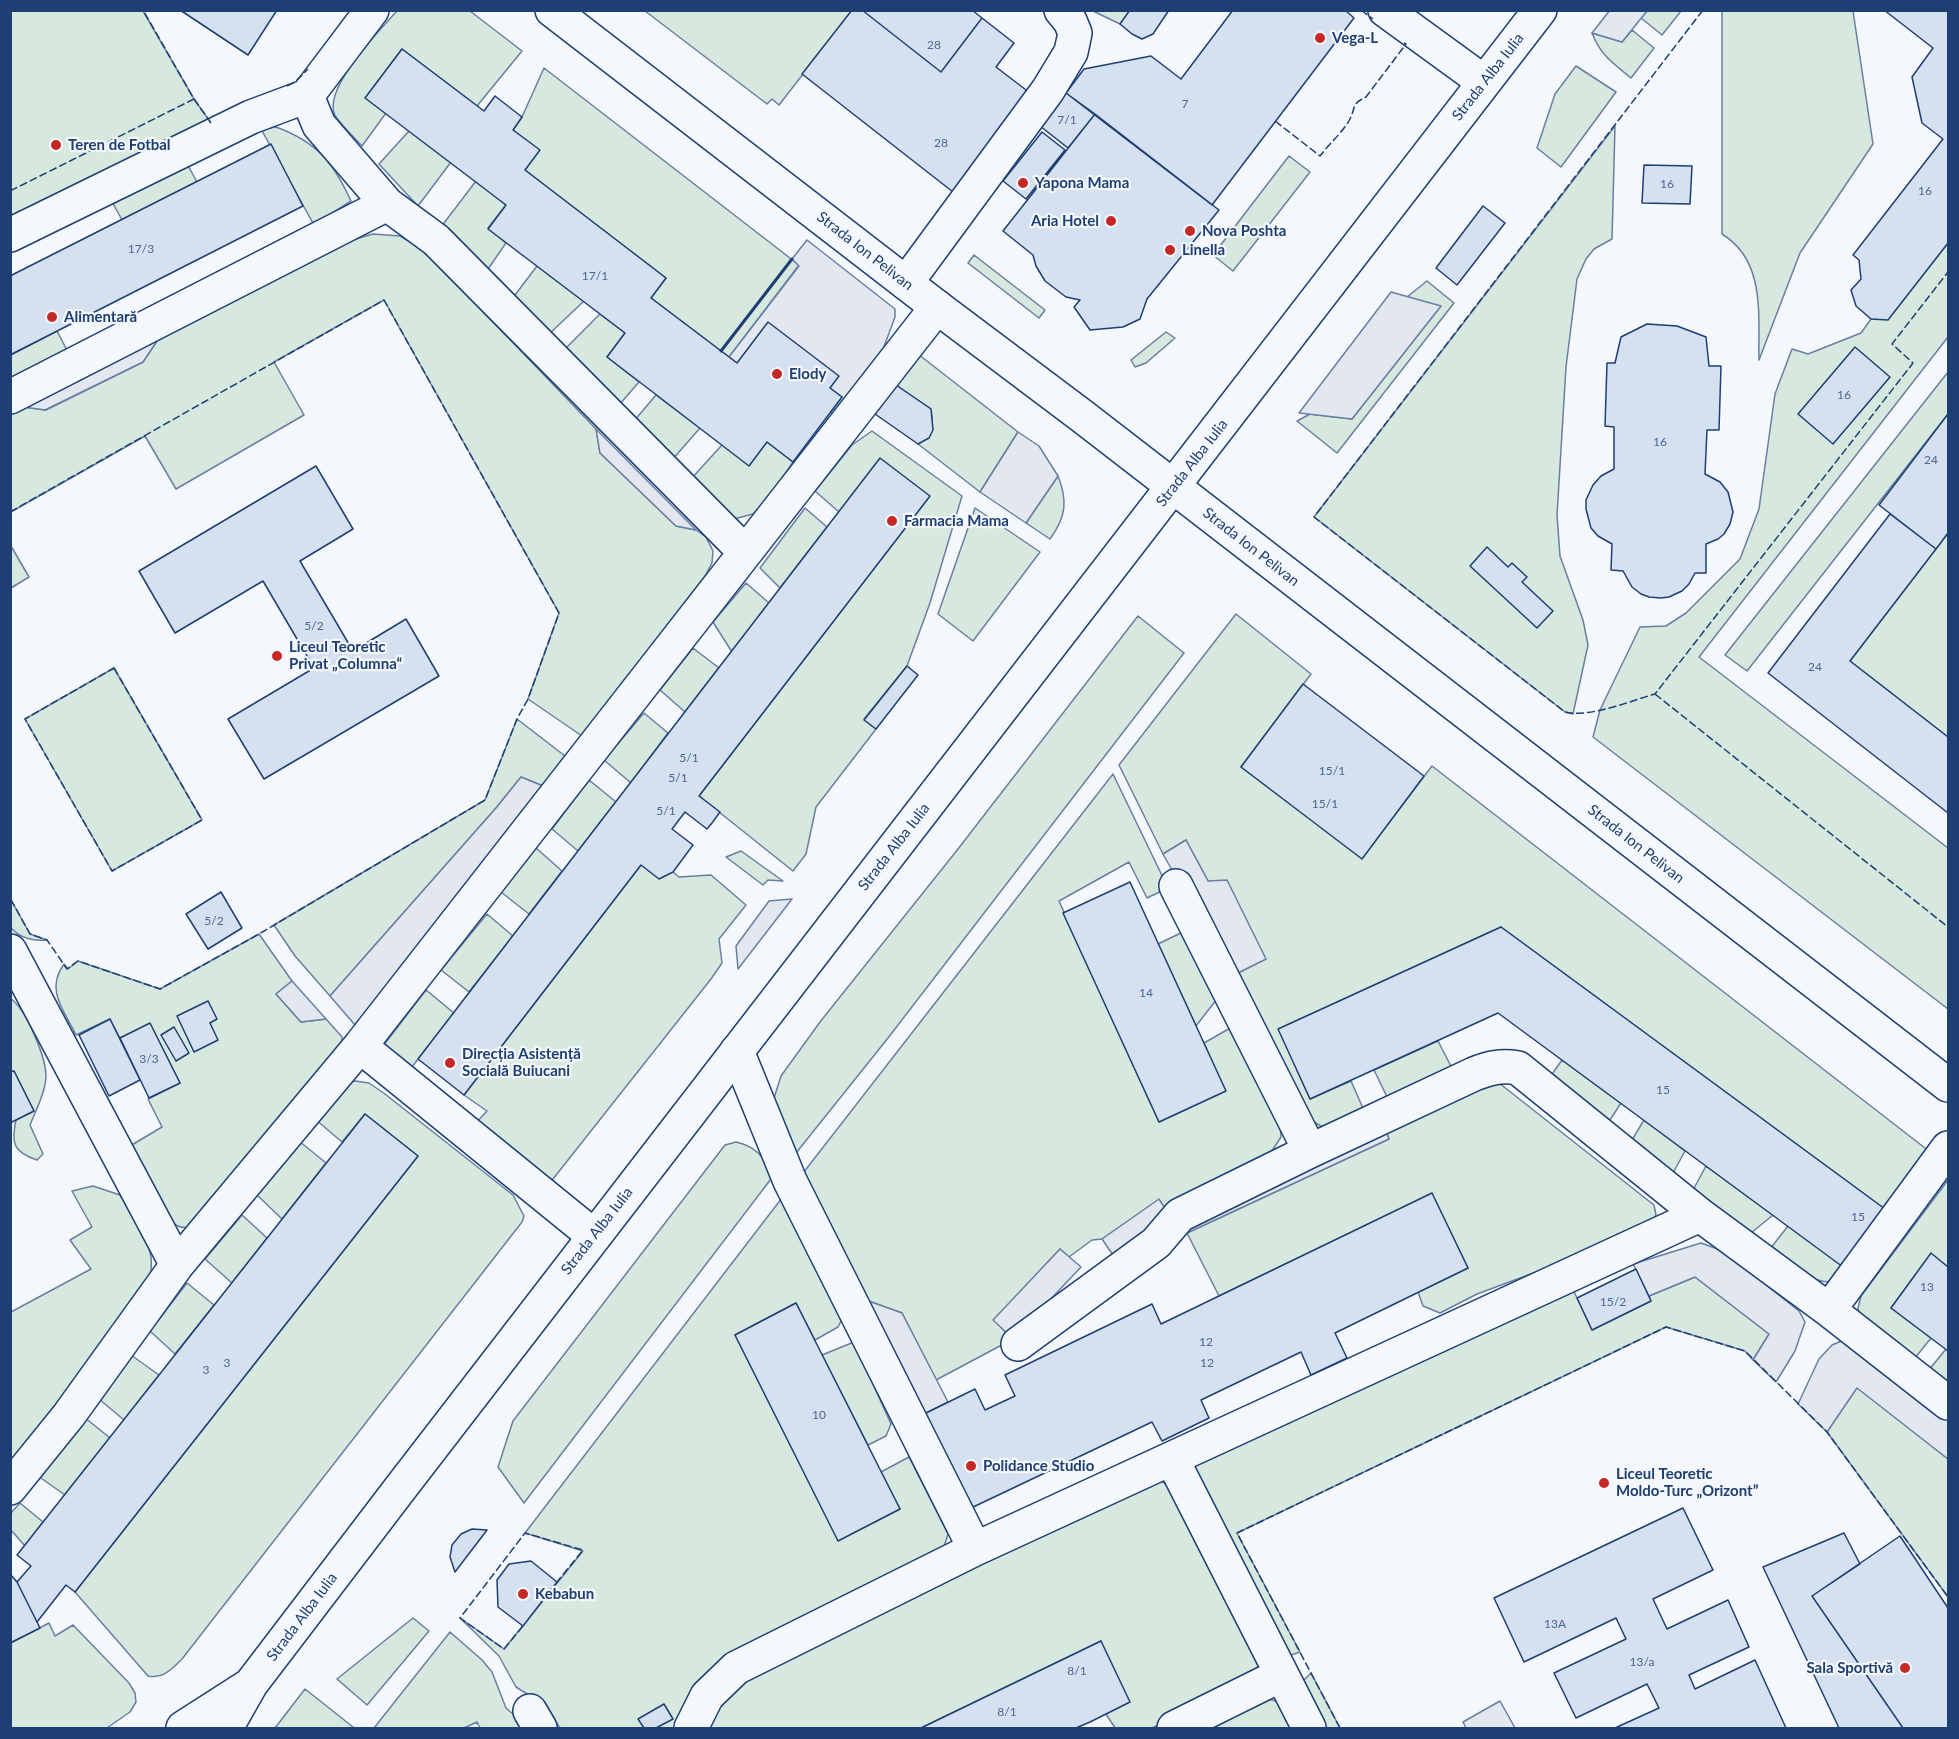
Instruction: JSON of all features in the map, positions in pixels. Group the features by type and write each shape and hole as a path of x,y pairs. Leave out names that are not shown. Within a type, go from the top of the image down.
{"main road":[{"path":"10,235 251,117 308,96 372,10"},
{"name":"Strada Ion Pelivan","path":"552,10 937,307 1075,410 1948,1085"},
{"path":"906,283 1048,90 1071,52 1075,33 1070,21 1061,10"},
{"path":"1384,10 1484,82"},
{"name":"Strada Alba Iulia","path":"226,1728 251,1684 1539,10"},
{"path":"308,96 319,125 387,204 436,240 746,552"},
{"path":"10,397 387,204"},
{"path":"10,1488 69,1415 177,1265 360,1046 937,307"},
{"path":"1176,886 1310,1151"},
{"path":"10,951 177,1265"},
{"path":"360,1046 594,1236"},
{"path":"736,1051 790,1181 975,1549"},
{"path":"1018,1344 1156,1243 1180,1215 1487,1068 1505,1066 1518,1068 1700,1215 1829,1310 1948,1403"},
{"path":"1829,1310 1948,1148"},
{"path":"691,1728 707,1696 736,1668 975,1549 1700,1215"},
{"path":"1172,1459 1310,1728"},
{"path":"1174,1728 1281,1675"},
{"name":"Strada Alba Iulia","path":"183,1728 251,1684"}],"shaded area":[{"path":"1610,10 1647,11 1622,42 1592,33"},
{"name":"Teren de Fotbal","path":"11,11 143,11 194,99 211,123 11,224"},
{"path":"397,11 470,11 522,51 477,106 402,49 366,97 386,113 362,146 337,119 333,104 344,76 355,60"},
{"path":"645,11 852,11 779,105 772,99 767,104"},
{"path":"1093,11 1130,11 1120,24"},
{"path":"1647,11 1681,11 1662,35 1641,18"},
{"path":"1722,11 1853,11 1873,144 1800,253 1759,360 1757,290 1753,274 1736,245 1722,234"},
{"path":"1632,30 1654,48 1631,78 1604,53 1592,33 1622,42"},
{"path":"1576,66 1616,92 1561,167 1537,148 1555,94"},
{"path":"544,68 799,265 729,357 651,298 666,278 525,170 539,150 513,130 522,117"},
{"path":"1615,126 1612,239 1594,249 1586,259 1577,279 1566,367 1557,515 1560,556 1583,620 1588,645 1573,714 1565,712 1314,517"},
{"path":"276,127 302,139 322,155 337,175 351,201 314,225 261,129"},
{"path":"409,131 451,162 418,206 379,164"},
{"path":"1289,156 1310,172 1233,271 1213,255"},
{"path":"185,160 197,182 122,220 110,198"},
{"path":"476,181 506,205 488,228 506,243 488,269 480,270 441,227"},
{"path":"373,234 400,236 423,249 596,429 600,453 676,526 696,530 706,537 713,551 712,563 705,576 582,736 528,699 559,613 384,300 274,362 304,415 176,489 145,436 11,512 11,409 17,406 46,410 143,362 161,335 352,240"},
{"path":"807,240 895,309 895,317 875,371 838,417 831,412 842,397 830,388 737,363 729,357 799,266 792,259"},
{"path":"1948,243 1948,337 1699,657 1948,848 1948,1009 1593,737 1600,710 1640,627 1666,626 1686,613 1740,559 1759,509 1775,394 1792,349 1808,354 1861,333 1871,319 1888,319"},
{"path":"974,255 1045,310 1039,318 968,263"},
{"path":"537,266 584,301 547,336 512,299"},
{"path":"1427,281 1454,303 1337,453 1297,421 1310,414 1352,419 1440,307 1407,297"},
{"path":"1391,292 1441,306 1352,419 1299,413"},
{"path":"600,314 625,333 607,357 639,382 619,405 563,351"},
{"path":"57,331 69,354 14,382 11,376 11,355"},
{"path":"1166,332 1175,338 1146,363 1135,367 1131,360"},
{"path":"161,335 143,362 45,410 17,406"},
{"path":"918,354 1018,432 980,492 918,444 931,434 931,409 896,385 875,414 869,410"},
{"path":"1948,372 1948,414 1747,671 1725,655"},
{"path":"656,395 700,428 672,460 634,421"},
{"path":"596,429 696,530 676,526 600,453"},
{"path":"872,431 962,496 930,603 907,666 864,719 876,729 816,807 806,854 793,871 699,796 929,497 839,512 815,491 852,445"},
{"path":"1018,432 1039,446 1058,476 1026,523 980,492"},
{"path":"767,442 793,462 770,496 753,514 734,519 690,480 722,445"},
{"path":"1058,476 1063,493 1064,509 1050,539 1026,523"},
{"path":"805,508 827,527 780,588 760,568"},
{"path":"975,508 1040,552 973,641 938,614"},
{"path":"1948,533 1948,737 1850,661"},
{"path":"11,546 29,577 10,588"},
{"path":"746,583 769,603 732,652 713,622"},
{"path":"1236,614 1311,674 1241,767 1362,858 1432,766 1934,1155 1885,1209 1501,927 1279,1029 1310,1099 1351,1081 1366,1115 1324,1128 1309,1119 1238,973 1265,959 1208,881 1186,840 1163,854 1119,765"},
{"path":"1138,616 1184,653 888,1038 792,1158 773,1111 774,1098 781,1076 820,1022 958,849"},
{"path":"693,648 719,668 685,712 660,690"},
{"path":"114,668 202,820 112,871 25,719"},
{"path":"644,713 668,733 631,783 604,760"},
{"path":"517,719 565,756 548,788 521,777 330,996 295,956 274,925 485,800"},
{"path":"1113,774 1168,888 1147,898 1129,862 1059,901 1159,1122 1225,1091 1204,1043 1232,1027 1280,1122 1281,1137 1266,1160 1167,1211 1159,1200 1102,1239 1092,1240 1069,1257 1060,1249 994,1320 1013,1339 936,1380 902,1313 863,1299 800,1177"},
{"path":"521,777 548,788 360,1026 355,1025 330,996"},
{"path":"589,780 616,802 578,851 552,829"},
{"path":"1186,840 1208,881 1227,880 1266,959 1238,973 1197,892 1186,895 1163,854"},
{"path":"536,848 562,871 529,914 501,892"},
{"path":"741,851 783,881 768,880 763,885 726,857"},
{"path":"641,865 673,872 679,877 711,875 746,905 719,939 722,963 711,979 553,1179 540,1177 474,1125 487,1111 464,1095"},
{"path":"10,898 30,934 47,940 28,938 11,928"},
{"path":"792,899 738,969 736,946 769,901"},
{"path":"487,914 513,936 469,992 441,970"},
{"path":"1187,930 1220,995 1196,1026 1158,944"},
{"path":"259,934 292,981 276,994 301,1022 326,1019 342,1037 342,1044 197,1225 181,1227 172,1222 158,1203 130,1146 162,1127 148,1099 180,1083 150,1024 120,1038 110,1019 76,1035 58,1000 56,983 64,964 68,969 78,961 160,989"},
{"path":"292,981 326,1019 301,1022 276,994"},
{"path":"426,990 454,1013 408,1072 380,1050"},
{"path":"10,998 28,1022 45,1066 44,1087 30,1125 43,1154 37,1160 18,1150 14,1141 16,1120 34,1111 14,1071 11,1072"},
{"path":"1438,1041 1453,1070 1390,1103 1374,1070"},
{"path":"1562,1060 1621,1103 1608,1123 1550,1077"},
{"path":"355,1081 369,1083 385,1094 513,1195 524,1216 522,1222 182,1659 163,1675 148,1676 75,1592 418,1156 365,1114 342,1142 315,1119 346,1083"},
{"path":"1499,1083 1654,1205 1656,1215 1648,1228 1633,1236 1477,1294 1440,1313 1423,1306 1418,1292 1468,1268 1432,1194 1219,1296 1187,1233 1389,1139 1385,1129 1473,1087"},
{"path":"1644,1120 1685,1151 1672,1175 1632,1140"},
{"path":"1385,1129 1389,1139 1187,1233 1183,1225"},
{"path":"299,1141 326,1163 282,1219 256,1194"},
{"path":"736,1142 755,1150 774,1175 524,1503 498,1467 513,1421 725,1145"},
{"path":"1706,1166 1773,1215 1751,1233 1693,1190"},
{"path":"1948,1180 1948,1267 1931,1254 1891,1308 1931,1338 1915,1358 1860,1318 1858,1308 1861,1296"},
{"path":"93,1186 120,1195 137,1223 151,1256 148,1286 11,1472 11,1312 91,1269 70,1240 92,1227 72,1191"},
{"path":"785,1194 844,1315 838,1327 815,1340 796,1303 735,1335 838,1540 900,1509 881,1472 909,1457 948,1534 943,1550 842,1602 677,1728 560,1728 546,1706 516,1687 499,1656 460,1618 504,1649 583,1551 525,1533"},
{"path":"1159,1199 1172,1219 1115,1258 1102,1239"},
{"path":"242,1215 267,1238 232,1283 205,1259"},
{"path":"1788,1226 1843,1266 1832,1282 1807,1276 1770,1249"},
{"path":"1701,1243 1723,1251 1799,1311 1805,1322 1795,1351 1776,1382 1753,1360 1769,1334 1695,1277 1649,1296 1633,1264"},
{"path":"1060,1249 1081,1267 1013,1339 993,1320"},
{"path":"1695,1277 1769,1334 1753,1360 1745,1351 1666,1327 1237,1533 1300,1652 1291,1655 1282,1650 1187,1464 1571,1285 1592,1330 1651,1301 1649,1296"},
{"path":"187,1283 214,1305 175,1354 150,1331"},
{"path":"863,1299 902,1313 948,1402 924,1414"},
{"path":"1844,1340 1948,1419 1948,1459 1857,1388 1827,1432 1798,1404 1819,1359 1832,1345"},
{"path":"854,1342 891,1424 886,1436 868,1445 822,1355"},
{"path":"1946,1349 1948,1351 1948,1387 1928,1371"},
{"path":"131,1355 159,1375 124,1420 99,1399"},
{"path":"1857,1387 1948,1459 1948,1597 1827,1432"},
{"path":"84,1417 110,1438 65,1495 38,1476"},
{"path":"1157,1479 1166,1484 1178,1501 1259,1659 1258,1669 1253,1679 1152,1728 1115,1728 1106,1714 1101,1641 921,1728 702,1728 732,1684"},
{"path":"20,1503 43,1522 25,1546 11,1530 11,1513"},
{"path":"413,1618 429,1631 367,1705 337,1679"},
{"path":"49,1623 55,1636 73,1625 129,1683 135,1693 136,1702 130,1712 107,1728 11,1728 11,1643"},
{"path":"450,1632 492,1672 506,1708 529,1728 480,1728 477,1722 464,1728 374,1728"},
{"path":"1311,1673 1340,1728 1320,1728 1303,1681"},
{"path":"305,1689 353,1727 275,1728"},
{"path":"1268,1699 1280,1702 1295,1728 1197,1728"},
{"path":"1500,1701 1515,1728 1466,1728 1463,1722"}],"building":[{"path":"180,10 277,10 248,55"},
{"path":"852,10 862,10 941,72 982,18 1014,43 996,67 1030,93 953,192 802,74"},
{"path":"862,10 972,10 982,18 941,72"},
{"path":"1130,10 1169,10 1153,34 1142,39 1120,24"},
{"path":"1233,10 1345,10 1354,18 1212,205 1066,93 1084,69 1151,56 1181,79"},
{"path":"1884,10 1948,10 1948,243 1888,320 1871,319 1856,306 1851,290 1861,279 1859,260 1853,255 1943,139 1922,123 1912,77 1933,48"},
{"path":"402,49 484,111 495,96 522,117 513,130 540,150 525,170 666,278 651,298 737,363 768,322 839,376 830,388 842,397 793,462 767,442 749,466 607,357 625,333 488,229 506,205 365,98"},
{"path":"1066,93 1095,114 1068,148 1040,126"},
{"name":"Aria Hotel","path":"1095,114 1219,210 1147,299 1140,319 1123,327 1090,330 1074,307 1080,300 1066,297 1045,281 1036,266 1033,255 1003,231"},
{"path":"1042,132 1065,150 1026,199 1003,181"},
{"path":"271,144 303,206 10,355 10,276"},
{"path":"1644,165 1692,166 1690,204 1642,203"},
{"path":"1483,206 1505,223 1457,285 1436,268"},
{"path":"1647,324 1677,326 1706,337 1709,366 1721,366 1719,430 1707,430 1705,474 1720,482 1728,492 1733,512 1724,534 1706,544 1706,573 1695,573 1682,591 1661,598 1641,594 1632,587 1623,571 1611,570 1612,544 1598,536 1591,528 1586,509 1586,500 1593,485 1601,476 1614,469 1614,427 1605,426 1607,363 1615,363 1621,337"},
{"path":"1855,347 1890,377 1833,444 1798,414"},
{"path":"896,385 931,409 933,430 929,438 918,444 875,414"},
{"path":"1948,414 1948,533 1936,549 1879,505"},
{"path":"880,458 930,496 699,796 720,812 712,823 707,829 685,812 672,829 693,845 673,872 659,879 641,865 464,1095 418,1059"},
{"path":"316,466 353,529 300,561 353,651 406,619 439,676 264,779 228,719 314,668 263,581 175,633 139,571"},
{"path":"1890,514 1936,549 1850,661 1948,737 1948,813 1768,673"},
{"path":"1487,547 1508,567 1512,563 1527,577 1522,582 1553,611 1537,628 1470,566"},
{"path":"907,666 918,675 876,729 864,720"},
{"path":"1303,684 1424,776 1362,859 1241,767"},
{"path":"1130,882 1226,1091 1159,1122 1063,913"},
{"path":"221,892 242,928 208,949 186,914"},
{"path":"1501,927 1885,1209 1843,1267 1498,1013 1310,1099 1278,1029"},
{"path":"208,1001 217,1019 210,1023 218,1040 194,1052 177,1016"},
{"path":"110,1019 140,1080 109,1096 79,1035"},
{"path":"150,1023 180,1083 149,1098 120,1038"},
{"path":"174,1027 189,1053 176,1061 161,1035"},
{"path":"14,1071 34,1111 10,1123 10,1072"},
{"path":"365,1114 418,1156 75,1592 66,1585 37,1622 17,1582 31,1566 17,1555"},
{"path":"1432,1193 1468,1268 1335,1333 1347,1358 1311,1375 1301,1352 1201,1400 1209,1418 1162,1441 1152,1422 969,1509 924,1414 975,1389 985,1410 1015,1396 1005,1375 1152,1304 1161,1324"},
{"path":"1931,1253 1948,1267 1948,1351 1891,1308"},
{"path":"1636,1269 1651,1301 1592,1330 1577,1298"},
{"path":"796,1303 900,1509 838,1541 735,1335"},
{"path":"1683,1508 1713,1570 1653,1599 1667,1629 1728,1600 1749,1647 1689,1675 1695,1689 1755,1660 1786,1728 1615,1728 1659,1708 1647,1684 1576,1718 1554,1673 1626,1639 1616,1618 1524,1662 1494,1598"},
{"path":"472,1529 487,1530 455,1572 450,1557 452,1545 461,1534"},
{"path":"1844,1533 1860,1564 1812,1596 1903,1728 1839,1728 1763,1567"},
{"name":"Sala Sportivă","path":"1900,1536 1948,1608 1948,1728 1903,1728 1812,1596"},
{"name":"Kebabun","path":"531,1561 557,1582 523,1626 498,1607 497,1580 509,1564"},
{"path":"10,1574 17,1582 40,1628 10,1643"},
{"path":"1101,1641 1130,1702 1090,1722 1076,1728 921,1728"},
{"path":"664,1704 673,1719 656,1728 644,1728 638,1719"}],"fence":[{"path":"10,191 194,99 143,10"},
{"path":"1361,10 1373,19"},
{"path":"1703,10 1314,517 1565,712 1598,711 1655,694 1913,363 1892,344 1948,272"},
{"path":"1275,121 1320,156 1344,129 1356,104 1366,97 1406,44 1404,43"},
{"path":"287,86 295,82 308,69"},
{"path":"194,99 211,123"},
{"path":"10,512 384,300 559,613 528,699 517,719 485,800 259,934 160,989 78,961 67,969 47,940 30,934 10,898"},
{"path":"114,668 202,820 112,871 25,719 114,668"},
{"path":"1655,694 1948,927"},
{"path":"1340,1728 1237,1533 1666,1327 1745,1351 1827,1432 1948,1597"},
{"path":"523,1626 504,1649 460,1618 525,1533 583,1550 557,1582"}],"wall":[{"path":"721,351 792,259"}],"place":[{"name":"Vega-L","path":"1320,38"},
{"name":"Teren de Fotbal","path":"56,145"},
{"name":"Yapona Mama","path":"1023,183"},
{"name":"Aria Hotel","path":"1111,221"},
{"name":"Nova Poshta","path":"1190,231"},
{"name":"Linella","path":"1170,250"},
{"name":"Alimentară","path":"52,317"},
{"name":"Elody","path":"777,374"},
{"name":"Farmacia Mama","path":"892,521"},
{"name":"Liceul Teoretic Privat „Columna“","path":"277,656"},
{"name":"Direcția Asistență Socială Buiucani","path":"450,1063"},
{"name":"Polidance Studio","path":"971,1466"},
{"name":"Liceul Teoretic Moldo-Turc „Orizont”","path":"1604,1483"},
{"name":"Kebabun","path":"523,1594"},
{"name":"Sala Sportivă","path":"1905,1668"}]}
